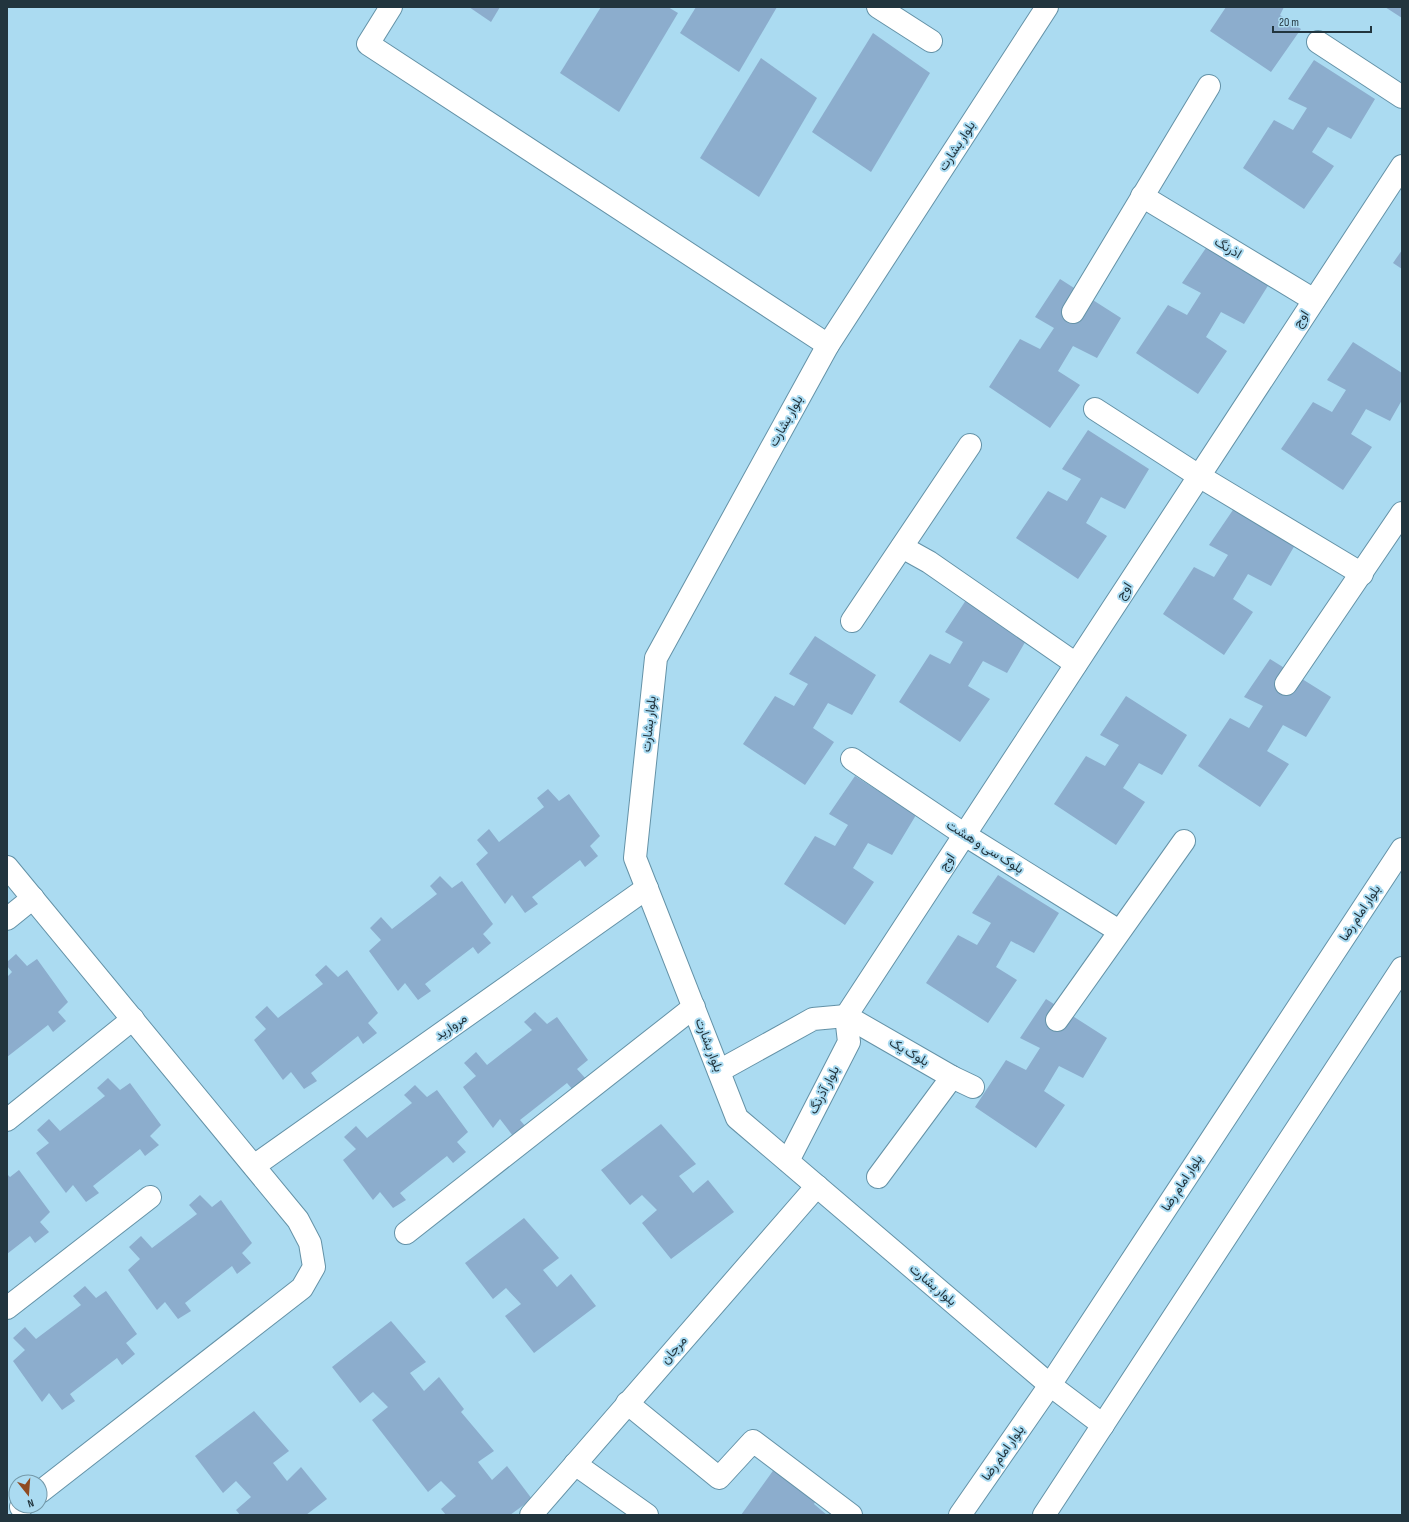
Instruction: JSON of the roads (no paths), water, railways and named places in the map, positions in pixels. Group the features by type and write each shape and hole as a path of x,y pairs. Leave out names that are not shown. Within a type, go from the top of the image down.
{"street":[{"path":"392,7 368,44 828,345"},
{"path":"878,7 931,41"},
{"name":"بلوار بشارت","path":"1047,7 828,345 656,658 635,858 737,1118 1050,1385 1103,1425"},
{"path":"1318,42 1402,97"},
{"path":"1073,312 1210,86"},
{"name":"اوج","path":"846,1016 1402,166"},
{"name":"اذرنگ","path":"1142,196 1314,300"},
{"path":"1095,409 1199,476 1362,574"},
{"path":"852,621 970,446"},
{"path":"1286,684 1362,574 1402,512"},
{"path":"902,547 929,562 1076,664"},
{"name":"بلوک سی و هشت","path":"852,760 965,835 1119,930"},
{"path":"1057,1020 1119,930 1184,841"},
{"name":"بلوار امام رضا","path":"960,1515 1050,1385 1402,849"},
{"path":"7,867 298,1220 310,1243 314,1267 302,1288 48,1486"},
{"name":"مروارید","path":"254,1166 647,888"},
{"path":"7,919 33,898"},
{"path":"1044,1515 1402,968"},
{"path":"406,1233 694,1007"},
{"path":"719,1071 813,1019 846,1016"},
{"name":"بلوک یک","path":"846,1016 972,1087"},
{"name":"بلوار آذرنگ","path":"788,1162 849,1042 846,1016"},
{"path":"7,1120 133,1019"},
{"path":"878,1177 952,1077"},
{"name":"مرجان","path":"531,1515 817,1186"},
{"path":"7,1308 150,1197"},
{"path":"628,1403 719,1478 753,1441 851,1515"},
{"path":"575,1464 647,1515"}]}
